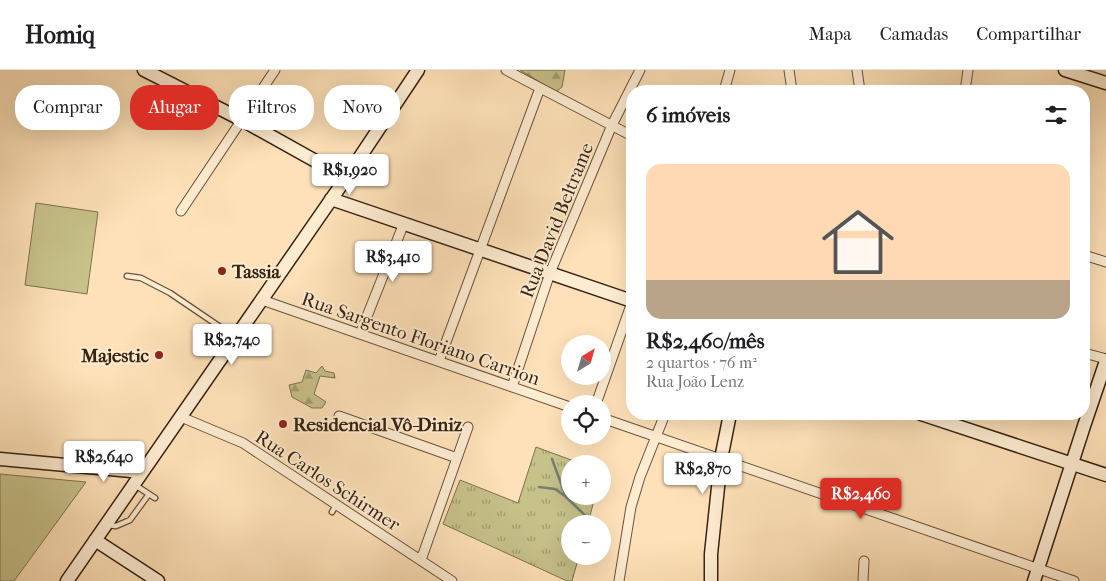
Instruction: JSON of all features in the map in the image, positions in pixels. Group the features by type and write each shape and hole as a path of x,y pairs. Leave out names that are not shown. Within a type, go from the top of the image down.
{"street":[{"path":"144,70 229,113"},
{"path":"265,85 275,70"},
{"path":"67,581 346,178 418,70"},
{"path":"506,70 626,133"},
{"name":"Rua David Beltrame","path":"632,85 640,70"},
{"path":"726,85 730,70"},
{"path":"789,70 791,85"},
{"path":"857,70 859,85"},
{"path":"966,85 968,70"},
{"path":"1065,70 1106,82"},
{"path":"439,362 540,88"},
{"name":"Rua David Beltrame","path":"512,387 550,273 612,125 626,98"},
{"path":"180,211 235,130"},
{"path":"260,130 346,178"},
{"path":"331,199 626,300"},
{"path":"360,334 404,224"},
{"path":"1090,257 1106,262"},
{"name":"Rua Sargento Floriano Carrion","path":"262,300 561,404"},
{"path":"599,395 626,319"},
{"path":"1090,355 1106,360 1090,409"},
{"path":"339,416 457,458"},
{"name":"Rua Carlos Schirmer","path":"180,417 243,444 334,508 421,560 452,581"},
{"path":"619,581 631,507 663,420"},
{"path":"711,581 711,556 721,459 729,420"},
{"path":"939,420 1106,475"},
{"path":"1036,575 1086,420"},
{"path":"611,421 721,459 1036,575 1074,581"},
{"path":"421,560 468,427"},
{"path":"0,459 142,472"},
{"path":"95,540 158,581"},
{"path":"863,581 864,561"}],"lane":[{"path":"126,276 141,278 170,293 236,337"},
{"path":"134,484 155,498"},
{"path":"106,524 116,526 130,520 149,494"}],"green space":[{"path":"520,70 565,70 562,87 556,92"},
{"path":"36,203 98,212 87,294 25,285"},
{"path":"322,366 325,371 334,373 335,378 320,376 314,394 326,402 322,408 312,408 292,397 289,385 302,382 306,370 316,373"},
{"path":"536,447 561,456 561,505 593,505 590,515 561,515 561,565 576,565 572,581 567,581 443,524 460,480 518,503"},
{"path":"0,474 86,482 14,581 0,581"}],"waterway":[{"path":"552,459 566,497 585,515"},
{"path":"539,487 555,489 561,493"}],"place":[{"name":"Tassia","path":"222,271"},
{"name":"Majestic","path":"159,355"},
{"name":"Residencial Vô-Diniz","path":"283,424"}]}
